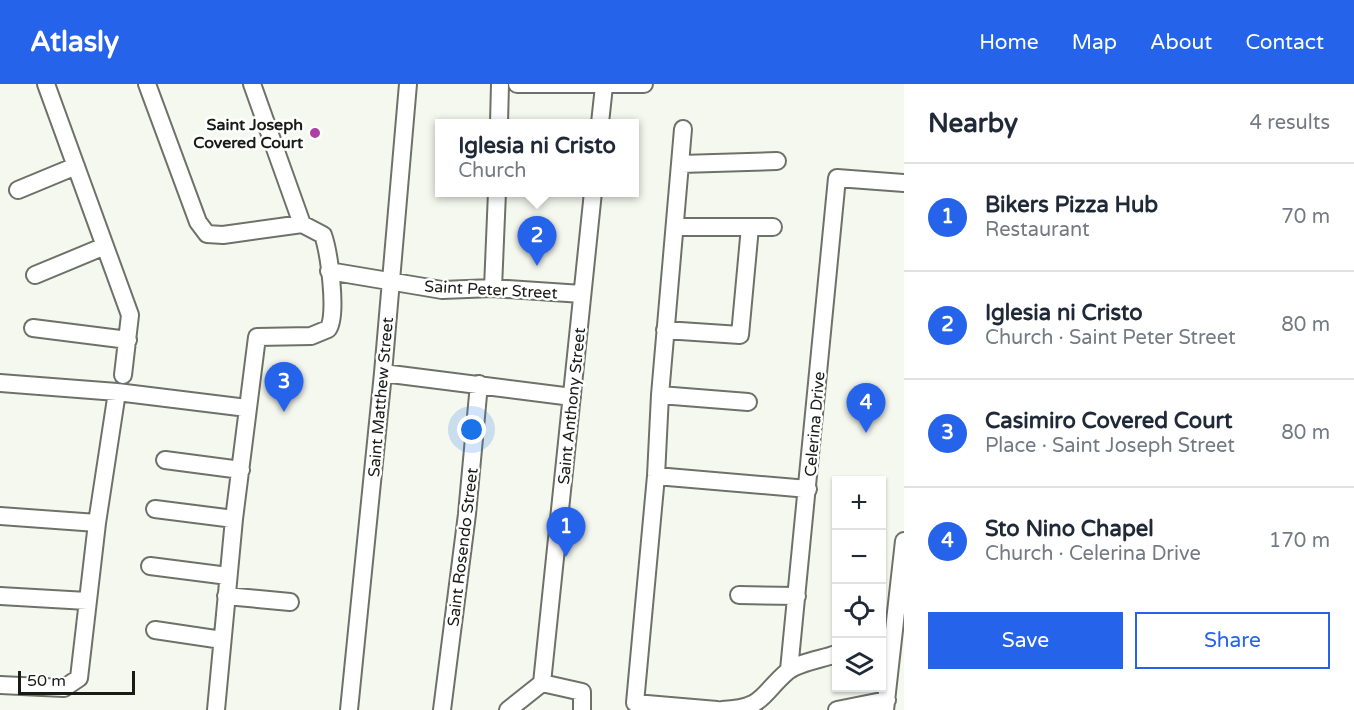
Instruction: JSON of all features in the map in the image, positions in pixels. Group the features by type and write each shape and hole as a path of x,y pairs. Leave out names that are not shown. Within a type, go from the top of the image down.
{"street":[{"path":"46,84 130,315 123,375"},
{"path":"147,84 198,222 207,234 223,235 302,224 323,235 327,247 332,324 322,334 311,336 257,337 234,519 216,710"},
{"path":"252,84 302,224"},
{"name":"Saint Matthew Street","path":"349,710 383,374 408,84"},
{"path":"499,119 500,84"},
{"path":"517,84 604,86 644,84"},
{"path":"600,119 604,86"},
{"path":"683,129 665,330 656,476 635,703 671,708 717,710"},
{"path":"681,164 777,161"},
{"path":"18,190 76,166"},
{"name":"Celerina Drive","path":"789,670 837,178 904,183"},
{"path":"493,288 497,197"},
{"name":"Saint Anthony Street","path":"542,683 592,197"},
{"path":"675,227 773,227"},
{"path":"665,330 740,335 750,227"},
{"path":"35,275 105,246"},
{"name":"Saint Peter Street","path":"329,271 442,290 493,288 582,294"},
{"path":"33,328 128,340"},
{"path":"383,374 572,397"},
{"path":"0,383 117,392 247,408"},
{"name":"Saint Rosendo Street","path":"442,710 467,514 479,384"},
{"path":"0,685 64,687 79,678 97,523 117,392"},
{"path":"660,395 748,402"},
{"path":"165,460 241,471"},
{"path":"656,476 808,489"},
{"path":"155,509 234,519"},
{"path":"0,516 97,523"},
{"path":"837,710 886,706 904,541"},
{"path":"150,566 228,576"},
{"path":"739,595 797,596"},
{"path":"0,596 87,602"},
{"path":"226,596 290,602"},
{"path":"155,630 222,640"},
{"path":"722,710 751,706 771,691 789,670 832,656"},
{"path":"508,710 542,683 582,692 582,710"}],"place":[{"name":"Saint Joseph Covered Court","path":"315,133"},
{"name":"Iglesia ni Cristo","path":"537,266"},
{"name":"Casimiro Covered Court","path":"284,412"},
{"name":"Sto Nino Chapel","path":"866,433"},
{"name":"Bikers Pizza Hub","path":"566,557"}]}
